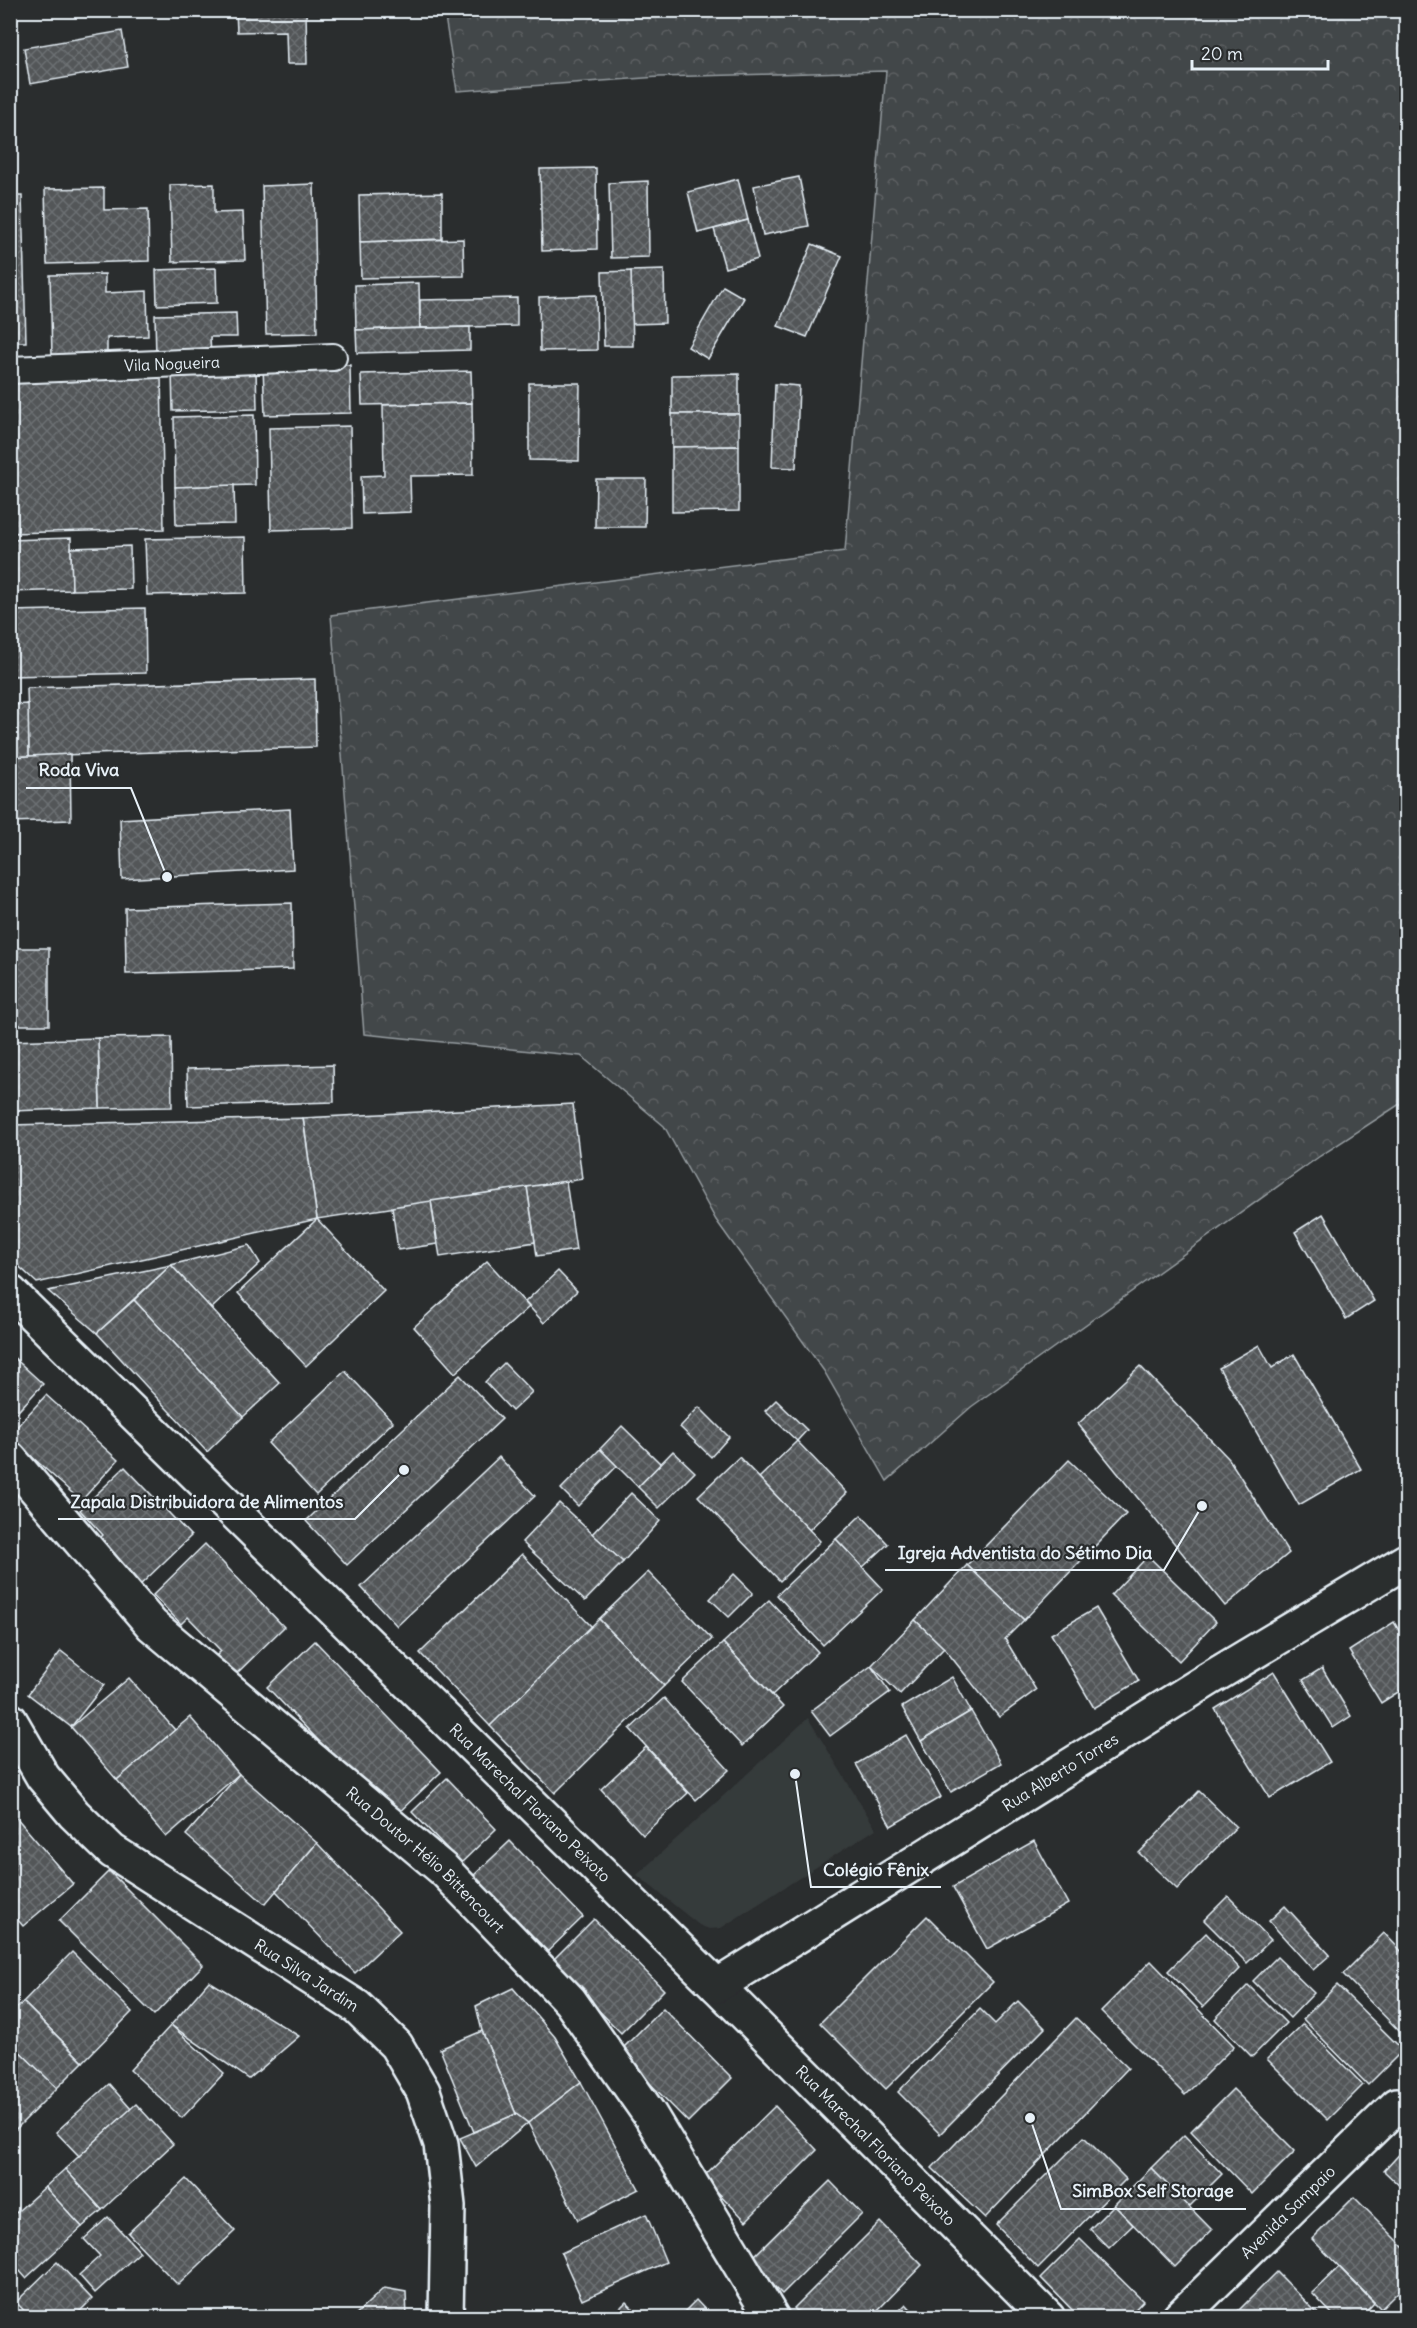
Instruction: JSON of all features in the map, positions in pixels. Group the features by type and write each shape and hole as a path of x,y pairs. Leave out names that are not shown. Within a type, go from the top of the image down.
{"street":[{"name":"Rua Marechal Floriano Peixoto","path":"10,1292 717,1986 1048,2318"},
{"name":"Rua Doutor Hélio Bittencourt","path":"10,1459 152,1625 444,1870 570,2001 650,2115 772,2318"},
{"name":"Rua Alberto Torres","path":"717,1986 1209,1679 1407,1561"},
{"name":"Rua Silva Jardim","path":"10,1720 42,1777 74,1814 112,1851 357,2007 396,2044 423,2091 441,2144 448,2206 446,2318"},
{"name":"Avenida Sampaio","path":"1179,2318 1396,2105"}],"lane":[{"name":"Vila Nogueira","path":"10,370 333,357"}],"shaded area":[{"path":"808,1718 876,1829 721,1928 709,1929 699,1925 637,1875"}],"green space":[{"path":"444,11 1406,11 1406,1100 1320,1156 971,1407 887,1481 824,1371 716,1220 664,1126 581,1056 364,1034 331,615 845,551 886,71 659,77 457,91"}],"building":[{"path":"236,10 306,10 307,64 287,64 286,31 237,32"},
{"path":"122,31 128,67 30,84 24,48"},
{"path":"596,168 597,249 542,251 540,169"},
{"path":"799,177 809,226 763,235 754,186"},
{"path":"738,179 748,220 698,233 688,192"},
{"path":"648,181 649,257 611,258 609,183"},
{"path":"214,184 214,213 243,212 245,260 172,262 170,185"},
{"path":"314,184 317,333 266,334 262,186"},
{"path":"104,188 104,210 148,209 149,261 47,264 45,189"},
{"path":"442,193 442,239 360,242 359,195"},
{"path":"10,196 22,196 26,342 10,342"},
{"path":"748,220 758,259 725,268 714,229"},
{"path":"463,239 464,276 361,278 360,242"},
{"path":"812,244 842,256 807,337 778,326"},
{"path":"216,268 217,303 157,305 156,270"},
{"path":"664,270 665,323 632,324 631,271"},
{"path":"631,271 633,346 604,346 602,272"},
{"path":"105,274 105,293 147,291 148,336 107,338 107,355 52,357 50,275"},
{"path":"419,283 420,328 356,330 355,285"},
{"path":"723,286 744,298 708,359 688,347"},
{"path":"596,295 597,350 540,351 539,297"},
{"path":"517,298 517,326 420,328 420,300"},
{"path":"236,313 237,337 210,337 211,356 156,357 155,315"},
{"path":"470,327 470,350 357,353 356,330"},
{"path":"350,365 351,413 265,415 263,367"},
{"path":"256,369 257,409 173,411 172,371"},
{"path":"471,371 472,403 362,405 361,374"},
{"path":"739,374 739,414 672,414 672,375"},
{"path":"161,375 164,529 10,533 10,379"},
{"path":"529,383 580,383 579,461 529,460"},
{"path":"775,384 799,386 796,468 772,467"},
{"path":"472,403 473,475 410,476 411,512 362,514 361,476 384,475 383,405"},
{"path":"672,414 739,414 739,446 672,447"},
{"path":"254,415 255,485 175,487 174,417"},
{"path":"350,426 352,528 271,530 269,428"},
{"path":"739,446 739,511 672,512 672,447"},
{"path":"596,479 646,479 645,527 595,527"},
{"path":"234,485 235,524 176,525 175,487"},
{"path":"245,537 246,593 147,595 145,539"},
{"path":"71,538 72,590 10,592 10,540"},
{"path":"130,546 131,589 72,590 71,548"},
{"path":"145,608 146,673 10,676 10,611"},
{"path":"315,679 316,747 29,756 27,688"},
{"path":"28,704 29,756 10,757 10,705"},
{"path":"70,754 71,820 10,822 10,757"},
{"path":"290,809 293,869 122,879 120,819"},
{"path":"292,903 293,969 126,974 125,908"},
{"path":"10,948 49,948 49,1025 10,1025"},
{"path":"171,1037 172,1107 100,1108 98,1038"},
{"path":"98,1038 100,1108 10,1111 10,1041"},
{"path":"333,1065 334,1102 188,1106 187,1069"},
{"path":"573,1104 582,1179 317,1219 303,1118"},
{"path":"303,1118 317,1219 37,1283 10,1258 10,1125"},
{"path":"566,1181 576,1250 537,1256 527,1187"},
{"path":"527,1187 535,1242 440,1257 431,1201"},
{"path":"431,1201 437,1244 398,1250 392,1207"},
{"path":"1323,1214 1374,1301 1346,1319 1295,1232"},
{"path":"317,1219 384,1291 306,1366 238,1293"},
{"path":"249,1245 260,1263 211,1309 171,1265"},
{"path":"487,1261 529,1307 455,1373 414,1327"},
{"path":"171,1265 97,1333 48,1291"},
{"path":"171,1265 280,1383 243,1417 134,1300"},
{"path":"558,1271 577,1291 544,1323 525,1302"},
{"path":"134,1300 243,1417 207,1452 97,1333"},
{"path":"1259,1345 1272,1368 1294,1354 1361,1469 1299,1505 1219,1368"},
{"path":"10,1354 43,1384 10,1420"},
{"path":"504,1363 532,1392 512,1411 485,1382"},
{"path":"1140,1366 1229,1459 1289,1553 1225,1606 1078,1424"},
{"path":"345,1371 393,1422 316,1495 268,1443"},
{"path":"460,1375 502,1419 347,1565 306,1521"},
{"path":"46,1395 118,1460 81,1501 10,1437 10,1434"},
{"path":"776,1400 807,1430 797,1441 765,1411"},
{"path":"699,1407 729,1437 711,1457 680,1427"},
{"path":"622,1426 661,1464 638,1487 600,1449"},
{"path":"797,1441 847,1493 809,1530 759,1478"},
{"path":"600,1449 617,1466 578,1506 561,1489"},
{"path":"673,1451 695,1472 659,1508 638,1487"},
{"path":"499,1457 535,1496 397,1626 361,1587"},
{"path":"739,1457 820,1541 780,1581 698,1496"},
{"path":"1069,1460 1126,1514 1024,1620 967,1565"},
{"path":"125,1467 191,1536 136,1589 94,1544 103,1535 80,1510"},
{"path":"631,1493 660,1521 623,1562 592,1534"},
{"path":"559,1503 623,1562 585,1601 522,1542"},
{"path":"861,1515 888,1544 863,1567 836,1539"},
{"path":"836,1539 883,1589 823,1645 777,1595"},
{"path":"205,1544 284,1627 233,1677 214,1658 221,1651 188,1617 181,1624 153,1595"},
{"path":"522,1554 592,1627 490,1726 420,1653"},
{"path":"1148,1556 1216,1622 1179,1661 1111,1595"},
{"path":"967,1565 1024,1620 1005,1639 1036,1690 999,1717 944,1648 915,1620"},
{"path":"648,1572 712,1639 664,1686 599,1619"},
{"path":"734,1574 753,1593 729,1617 710,1599"},
{"path":"769,1600 818,1652 772,1695 723,1643"},
{"path":"1096,1608 1139,1681 1094,1708 1051,1634"},
{"path":"599,1619 664,1686 555,1793 490,1726"},
{"path":"915,1620 944,1648 900,1694 871,1666"},
{"path":"1394,1622 1406,1642 1406,1687 1381,1703 1349,1651"},
{"path":"315,1641 441,1772 393,1818 267,1687"},
{"path":"723,1643 783,1707 742,1746 682,1682"},
{"path":"61,1651 104,1685 71,1727 28,1694"},
{"path":"871,1666 890,1692 830,1736 811,1711"},
{"path":"1322,1668 1351,1716 1333,1728 1303,1680"},
{"path":"1274,1672 1330,1762 1270,1798 1215,1709"},
{"path":"952,1677 971,1711 921,1741 902,1707"},
{"path":"129,1678 175,1730 117,1780 71,1727"},
{"path":"664,1698 729,1770 696,1800 630,1729"},
{"path":"971,1711 1001,1763 951,1792 921,1741"},
{"path":"190,1717 239,1774 166,1837 117,1780"},
{"path":"906,1735 941,1797 891,1826 856,1764"},
{"path":"646,1747 688,1793 643,1835 601,1789"},
{"path":"239,1774 317,1843 265,1904 186,1835"},
{"path":"447,1778 496,1829 461,1863 412,1812"},
{"path":"1199,1791 1236,1827 1177,1889 1139,1853"},
{"path":"10,1810 73,1884 23,1926 10,1911"},
{"path":"510,1841 583,1917 546,1953 472,1877"},
{"path":"1034,1841 1068,1904 987,1949 953,1887"},
{"path":"317,1843 400,1931 355,1973 276,1891"},
{"path":"109,1871 203,1965 154,2015 59,1921"},
{"path":"1228,1896 1271,1940 1247,1963 1204,1920"},
{"path":"1285,1906 1330,1955 1313,1970 1269,1921"},
{"path":"927,1916 993,1982 886,2089 820,2023"},
{"path":"594,1919 664,1990 621,2033 551,1962"},
{"path":"1206,1933 1240,1969 1203,2007 1168,1971"},
{"path":"1384,1933 1406,1956 1406,2038 1343,1974"},
{"path":"72,1952 132,2012 83,2062 23,2002"},
{"path":"1277,1957 1314,1993 1290,2018 1253,1981"},
{"path":"1151,1961 1234,2046 1185,2095 1101,2011"},
{"path":"209,1981 299,2036 249,2079 171,2025"},
{"path":"1248,1985 1286,2023 1252,2057 1215,2019"},
{"path":"1337,1985 1403,2050 1368,2085 1303,2019"},
{"path":"513,1988 555,2037 581,2082 528,2123 516,2114 482,2031 476,2006"},
{"path":"1018,2001 1045,2028 940,2134 898,2092 980,2009 995,2024"},
{"path":"23,2002 83,2062 57,2088 10,2042 10,2015"},
{"path":"663,2008 732,2078 688,2122 619,2052"},
{"path":"1076,2018 1128,2068 985,2218 932,2168"},
{"path":"1303,2024 1363,2085 1328,2120 1267,2059"},
{"path":"171,2025 224,2073 182,2118 130,2070"},
{"path":"482,2031 516,2114 474,2132 440,2049"},
{"path":"10,2042 57,2088 10,2135"},
{"path":"581,2082 639,2189 578,2220 528,2123"},
{"path":"109,2084 131,2109 79,2156 56,2132"},
{"path":"1233,2089 1295,2151 1252,2194 1191,2131"},
{"path":"136,2104 173,2144 102,2210 65,2169"},
{"path":"775,2106 817,2150 746,2221 703,2177"},
{"path":"516,2114 528,2123 476,2167 460,2138"},
{"path":"1184,2135 1222,2174 1189,2207 1151,2168"},
{"path":"1084,2137 1126,2179 1038,2268 996,2225"},
{"path":"1406,2147 1406,2192 1384,2171"},
{"path":"1151,2168 1212,2230 1175,2267 1114,2205"},
{"path":"65,2169 102,2210 82,2227 45,2187"},
{"path":"186,2179 235,2231 178,2285 128,2233"},
{"path":"830,2181 862,2214 782,2294 749,2261"},
{"path":"45,2187 82,2227 26,2278 10,2260 10,2218"},
{"path":"1354,2197 1406,2249 1406,2284 1381,2309 1312,2239"},
{"path":"1114,2205 1133,2225 1109,2248 1090,2229"},
{"path":"646,2214 666,2262 582,2300 561,2253"},
{"path":"108,2217 140,2252 95,2293 79,2275 100,2256 84,2239"},
{"path":"880,2222 922,2265 870,2318 803,2318 794,2308"},
{"path":"1080,2239 1143,2301 1127,2318 1080,2318 1041,2278"},
{"path":"57,2262 92,2299 73,2318 31,2318 16,2302"},
{"path":"1339,2267 1374,2303 1360,2318 1336,2318 1312,2293"},
{"path":"1277,2272 1322,2318 1231,2318"},
{"path":"384,2288 406,2292 407,2318 352,2318"},
{"path":"696,2300 713,2318 678,2318"},
{"path":"626,2302 642,2318 610,2318"},
{"path":"906,2304 919,2318 892,2318"}],"place":[{"name":"Roda Viva","path":"167,877"},
{"name":"Zapala Distribuidora de Alimentos","path":"404,1470"},
{"name":"Igreja Adventista do Sétimo Dia","path":"1202,1506"},
{"name":"Colégio Fênix","path":"795,1774"},
{"name":"SimBox Self Storage","path":"1030,2118"}]}
